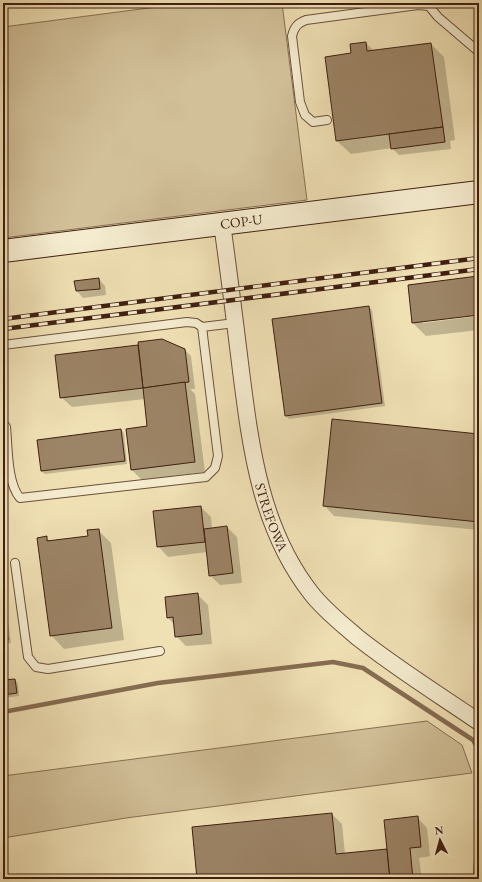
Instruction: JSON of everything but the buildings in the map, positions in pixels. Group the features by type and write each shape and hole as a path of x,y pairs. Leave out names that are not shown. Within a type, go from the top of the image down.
{"main road":[{"name":"COP-U","path":"3,251 479,192"}],"street":[{"name":"STREFOWA","path":"222,224 253,459 265,505 277,538 291,564 311,594 335,618 378,653 479,722"}],"lane":[{"path":"327,120 313,122 305,115 300,102 292,36 294,29 299,22 431,5 438,16 479,52"},
{"path":"3,345 187,322 196,323 202,327 235,322"},
{"path":"3,424 6,427 14,491 20,498 206,477 215,468 218,456 202,327"},
{"path":"15,563 28,657 31,663 36,667 48,669 160,651"}],"shaded area":[{"path":"187,3 282,3 307,200 3,238 3,27"},
{"path":"427,721 462,745 472,773 126,818 3,838 3,776"},
{"path":"479,799 479,879 473,879"}],"waterway":[{"path":"3,712 158,683 333,662 363,668 473,740 479,751"}],"railway":[{"path":"3,319 479,258"},
{"path":"3,329 479,269"}]}
